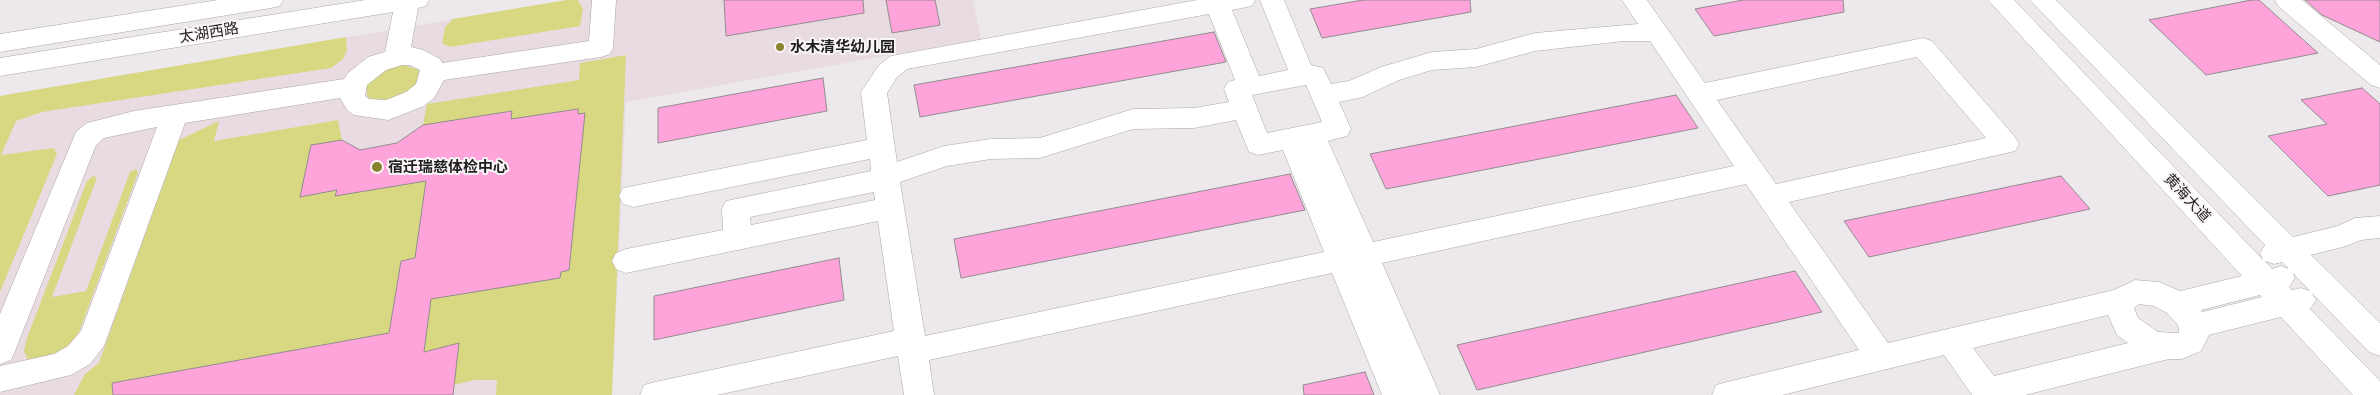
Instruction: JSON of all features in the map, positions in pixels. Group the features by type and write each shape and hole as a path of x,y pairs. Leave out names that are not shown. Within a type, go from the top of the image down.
{"street":[{"name":"太湖西路","path":"0,43 271,0"},
{"path":"433,73 601,48 604,0"},
{"path":"919,395 874,92 888,70 900,62 1214,3 1243,0"},
{"path":"1272,0 1303,76"},
{"path":"1634,0 1881,358"},
{"name":"黄海大道","path":"2000,0 2373,395"},
{"path":"2042,0 2331,293 2368,316 2380,343"},
{"path":"2287,0 2380,80"},
{"name":"太湖西路","path":"0,67 412,1"},
{"path":"397,57 412,1"},
{"path":"738,238 736,209 886,177 944,156 991,149 1040,148 1134,119 1194,118 1247,98 1303,76 1314,74 1338,128 1258,145 1247,98 1214,3"},
{"path":"1323,95 1354,90 1390,74 1432,61 1476,58 1535,42 1624,32 1657,33"},
{"path":"1699,94 1923,47 2006,144 1769,196"},
{"path":"414,56 431,65 433,73 431,82 425,91 415,99 388,110 363,108 356,103 352,96 353,87 366,70 397,57 414,56"},
{"path":"0,351 85,139 96,130 175,115 353,87"},
{"path":"0,379 60,366 79,355 93,337 175,115"},
{"path":"1302,136 1353,257 1425,395"},
{"path":"633,196 881,147"},
{"path":"656,395 912,346 1353,257 1753,172"},
{"path":"626,261 890,208"},
{"path":"2245,260 2346,235 2355,229 2380,228"},
{"path":"1353,257 1397,395"},
{"path":"2185,315 2266,282 2309,271"},
{"path":"1727,395 2121,300 2135,292 2146,291 2158,294 2185,315 2194,335 2190,342 2182,346 2166,347 1989,393 1950,342"},
{"path":"2185,315 2287,304 2331,293"},
{"path":"2121,300 2119,308 2127,326 2147,341 2166,347"},
{"path":"2312,330 2368,316"}],"shaded area":[{"path":"567,0 973,0 981,39 626,102 612,395 0,395 0,96"},
{"path":"567,0 578,0 583,9 580,26 450,47 442,43 445,27 453,19"},
{"path":"346,37 347,50 343,59 331,68 42,112 16,121 1,155 54,148 57,154 0,292 0,96"},
{"path":"626,55 612,395 496,395 497,380 474,380 411,395 74,395 85,374 99,363 179,140 219,121 214,141 338,120 342,140 360,150 397,143 423,125 427,104 579,80 580,63"},
{"path":"403,65 417,69 421,73 419,85 396,101 372,100 367,96 367,85 377,74 393,66"},
{"path":"136,169 138,173 79,332 68,347 55,356 32,361 27,358 24,351 27,338 87,181 93,176 97,178 52,297 86,291 130,172"}],"building":[{"path":"724,0 863,0 864,13 726,36"},
{"path":"886,0 935,0 940,25 892,33"},
{"path":"1363,0 1470,0 1471,12 1322,38 1310,9"},
{"path":"1743,0 1843,0 1844,12 1714,36 1695,9"},
{"path":"2259,0 2318,53 2206,75 2149,20"},
{"path":"2305,0 2380,0 2380,42 2322,15"},
{"path":"1214,32 1226,62 920,117 914,85"},
{"path":"823,78 827,111 658,143 658,108"},
{"path":"2362,88 2380,104 2380,185 2328,196 2268,136 2327,124 2301,100"},
{"path":"1676,95 1698,128 1386,189 1370,154"},
{"path":"578,109 578,114 585,113 569,270 561,272 560,278 431,299 424,352 459,343 453,395 113,395 112,383 389,333 401,261 415,258 426,181 335,196 337,190 300,197 311,145 342,140 360,150 397,143 423,125 512,111 511,119"},
{"path":"1290,174 1305,210 961,278 954,239"},
{"path":"2061,176 2090,209 1869,257 1844,221"},
{"path":"839,258 844,300 654,340 654,296"},
{"path":"1795,271 1822,312 1477,390 1457,345"},
{"path":"1365,372 1374,395 1304,395 1303,385"}],"place":[{"name":"水木清华幼儿园","path":"780,47"},
{"name":"宿迁瑞慈体检中心","path":"377,167"}]}
